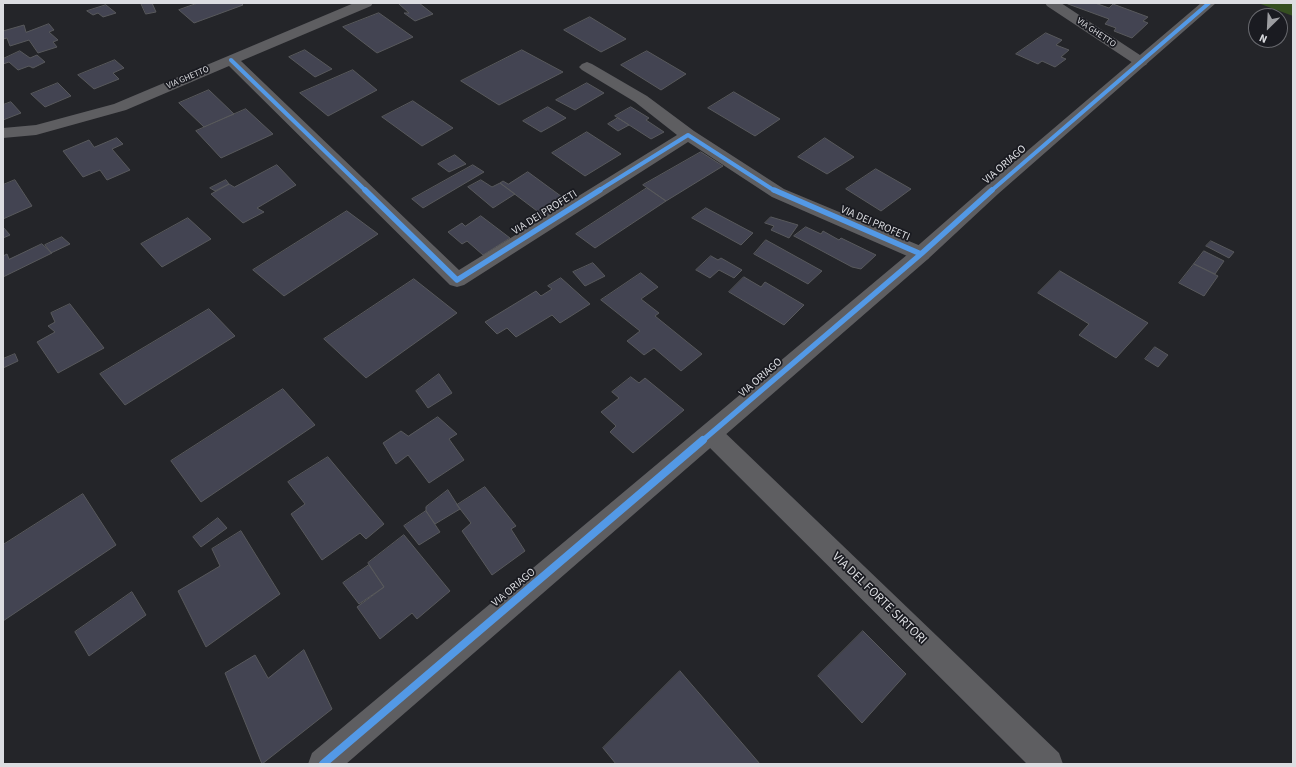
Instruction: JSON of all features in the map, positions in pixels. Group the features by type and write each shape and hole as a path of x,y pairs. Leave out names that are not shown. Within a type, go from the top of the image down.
{"street":[{"name":"VIA GHETTO","path":"3,133 36,130 98,114 366,3"},
{"name":"VIA GHETTO","path":"1052,3 1141,62"},
{"name":"VIA ORIAGO","path":"322,764 921,254 992,190 1209,3"},
{"name":"VIA DEI PROFETI","path":"231,60 457,280 688,135 778,193 921,254"},
{"path":"587,67 641,99 688,135"},
{"name":"VIA DEL FORTE SIRTORI","path":"711,434 1048,764"}],"green space":[{"path":"1258,3 1293,3 1293,16 1288,14 1288,8 1271,8"}],"building":[{"path":"141,3 152,3 156,12 146,14"},
{"path":"198,3 241,3 243,5 194,23 179,10"},
{"path":"419,3 433,14 415,21 404,13 409,13 399,4"},
{"path":"1095,3 1109,8 1113,4 1148,17 1143,21 1148,23 1132,38 1114,31 1116,28 1105,24 1109,19 1068,4"},
{"path":"106,5 116,13 103,17 98,13 93,15 87,11"},
{"path":"379,13 413,37 377,53 343,27"},
{"path":"590,17 626,39 601,52 564,30"},
{"path":"49,24 54,30 49,32 58,40 53,42 57,47 38,53 29,40 10,46 7,38 3,39 3,31 24,25 26,32"},
{"path":"1046,33 1062,40 1056,45 1069,50 1061,57 1066,59 1055,67 1042,61 1038,64 1016,54"},
{"path":"305,50 332,69 315,77 289,57"},
{"path":"522,50 563,72 499,105 461,81"},
{"path":"20,51 30,58 37,55 45,62 33,68 29,66 18,70 9,62 3,64 3,59"},
{"path":"647,51 686,74 661,90 621,65"},
{"path":"115,60 124,68 113,73 119,79 94,89 78,75"},
{"path":"353,70 377,90 328,116 300,93"},
{"path":"58,83 71,96 45,107 31,94"},
{"path":"587,83 604,93 575,110 556,100"},
{"path":"209,90 234,114 204,127 179,103"},
{"path":"734,92 780,119 755,136 708,108"},
{"path":"413,101 453,128 422,146 382,117"},
{"path":"11,102 21,113 3,120 3,105"},
{"path":"548,107 566,118 541,132 523,121"},
{"path":"631,107 649,118 646,120 664,132 651,139 615,116"},
{"path":"246,109 273,134 221,158 196,131"},
{"path":"618,118 629,125 618,131 608,124"},
{"path":"587,132 621,154 585,176 552,153"},
{"path":"117,138 123,144 112,149 130,170 107,180 100,170 83,177 63,151 89,140 94,147"},
{"path":"825,138 854,157 827,174 798,157"},
{"path":"701,152 723,166 666,201 643,185"},
{"path":"455,155 466,164 449,172 438,164"},
{"path":"277,165 296,185 257,208 264,212 243,223 211,194 229,184 234,187"},
{"path":"473,165 484,172 423,208 412,199"},
{"path":"876,169 911,189 881,211 846,189"},
{"path":"528,172 569,202 545,217 500,183 503,181 508,184"},
{"path":"15,180 32,206 3,219 3,185"},
{"path":"226,180 229,184 215,191 210,188"},
{"path":"481,180 492,187 500,183 515,194 493,208 468,187"},
{"path":"647,188 666,201 595,248 576,234"},
{"path":"706,208 753,233 741,245 692,218"},
{"path":"347,211 378,234 284,296 253,270"},
{"path":"481,216 510,238 483,255 467,241 462,244 448,232 462,223 465,226"},
{"path":"771,217 798,225 789,238 771,230 774,226 765,223"},
{"path":"188,218 211,239 162,267 141,244"},
{"path":"3,227 10,235 3,238"},
{"path":"806,227 821,234 823,231 839,240 841,238 876,255 861,269 852,267 794,236"},
{"path":"62,237 70,244 51,253 45,245"},
{"path":"766,240 822,271 808,284 754,254"},
{"path":"1211,241 1234,252 1229,258 1206,246"},
{"path":"42,244 52,253 3,277 3,256 7,254 9,259"},
{"path":"1204,251 1224,261 1215,274 1194,264"},
{"path":"711,256 718,260 721,258 742,270 734,278 719,270 710,278 696,270"},
{"path":"593,263 605,276 585,286 573,272"},
{"path":"1194,264 1218,276 1204,296 1179,283"},
{"path":"1060,271 1148,323 1116,358 1079,335 1089,324 1038,293"},
{"path":"641,273 658,287 641,299 659,313 655,316 702,354 681,371 654,348 644,355 627,341 640,331 601,300"},
{"path":"744,277 761,287 765,282 804,305 784,325 729,292"},
{"path":"561,278 590,304 560,323 552,315 516,337 507,328 497,334 485,322 536,291 541,296 552,289 548,286"},
{"path":"414,279 457,313 366,378 324,339"},
{"path":"70,304 104,348 58,373 37,342 55,332 48,326 55,322 51,313"},
{"path":"209,309 235,336 125,405 100,374"},
{"path":"1155,347 1168,355 1158,367 1145,359"},
{"path":"15,354 18,361 3,368 3,359"},
{"path":"439,374 452,393 428,408 416,391"},
{"path":"631,377 639,383 645,378 684,410 633,453 610,432 616,426 601,412 619,398 612,392"},
{"path":"283,389 315,425 201,502 171,461"},
{"path":"438,417 457,434 449,439 464,460 429,483 408,455 396,464 383,443 401,431 408,436"},
{"path":"328,457 384,524 366,539 360,533 322,560 291,514 305,504 288,482"},
{"path":"485,487 516,526 511,529 525,551 492,575 462,531 471,523 457,505"},
{"path":"448,490 460,509 435,524 426,511 426,507"},
{"path":"83,494 116,545 3,621 3,545"},
{"path":"426,511 440,532 419,545 404,526"},
{"path":"218,518 227,528 201,547 193,537"},
{"path":"241,531 280,594 206,647 178,591 220,566 212,549"},
{"path":"404,535 450,591 417,619 412,613 380,639 357,607 384,587 368,563"},
{"path":"369,565 384,587 359,604 343,583"},
{"path":"132,592 146,615 89,656 75,632"},
{"path":"863,631 906,674 862,723 818,676"},
{"path":"304,650 332,709 262,764 225,673 255,655 268,678"},
{"path":"680,671 760,764 616,764 603,748"}],"cycle path":[{"path":"323,764 921,254 992,190 1209,3"},
{"path":"231,60 457,280 688,135 778,193 921,254"}]}
